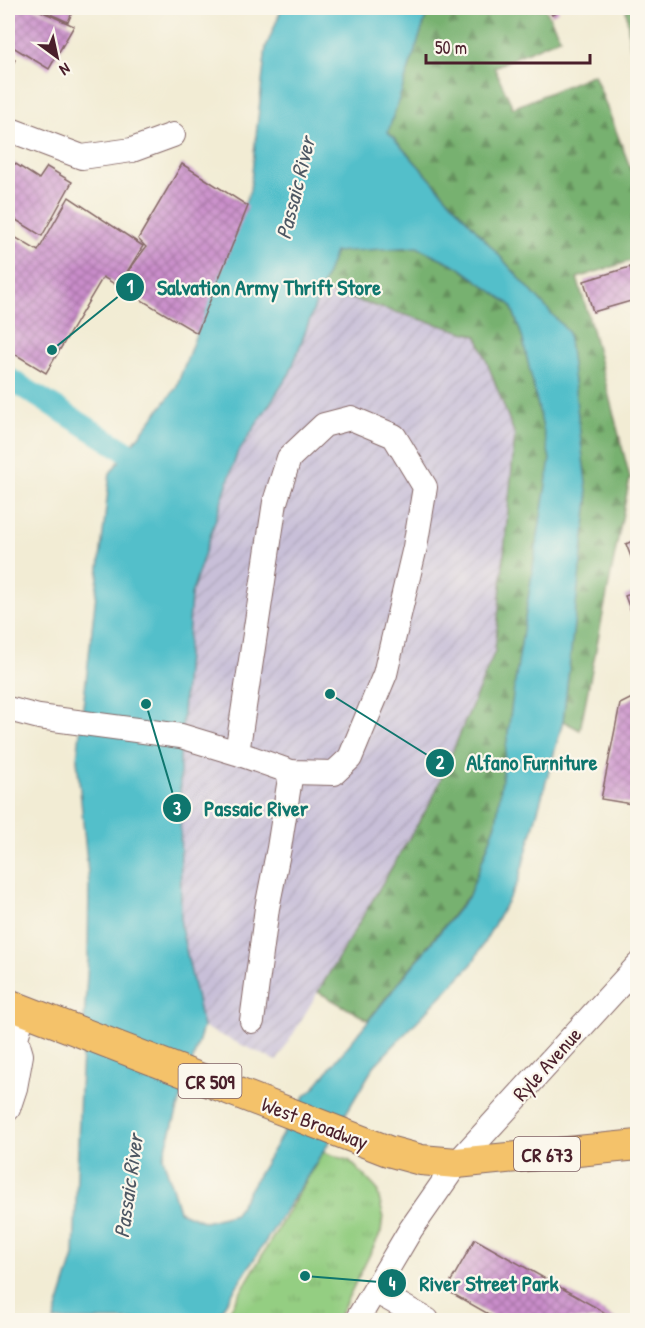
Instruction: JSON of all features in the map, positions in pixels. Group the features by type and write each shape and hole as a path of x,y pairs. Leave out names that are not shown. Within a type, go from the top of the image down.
{"main road":[{"name":"West Broadway","path":"16,1007 388,1151 421,1160 457,1163 638,1145"}],"street":[{"path":"8,129 82,157 132,150 172,135"},
{"path":"8,709 80,724 181,736 291,772 334,773 350,758 385,675 416,547 425,487 394,436 351,418 324,425 289,458 275,502 237,753"},
{"path":"252,1021 267,908 291,772"},
{"name":"Ryle Avenue","path":"357,1320 411,1229 457,1163 638,965"},
{"path":"8,1109 15,1088 12,1075 21,1055 16,1038 16,1007"},
{"path":"375,1291 427,1320"}],"shaded area":[{"path":"321,290 477,336 515,435 495,651 432,800 277,1061 203,1027 181,927 180,759 191,595 237,454 290,373"}],"green space":[{"path":"429,8 545,8 560,38 494,67 513,108 594,74 637,185 637,259 577,278 630,478 580,730 563,721 588,500 568,332 388,132"},
{"path":"626,8 637,8 637,65 630,45"},
{"path":"417,247 457,266 511,305 522,336 550,459 513,695 496,824 469,895 368,1020 318,992 432,800 495,651 515,435 477,336 321,290 335,251"},
{"path":"323,1152 350,1161 377,1189 383,1215 381,1232 337,1320 224,1320"}],"water":[{"path":"282,8 429,8 388,132 568,332 588,500 563,721 518,882 472,964 374,1066 323,1152 215,1320 54,1320 74,1256 80,1088 88,959 89,884 77,759 110,473 176,388 250,190 266,47","holes":["417,247 457,266 511,305 522,336 550,459 513,695 496,824 469,896 314,1088 305,1096 235,1214 205,1222 179,1211 163,1157 203,1027 181,927 180,759 191,595 237,454 290,373 335,252"]}],"building":[{"path":"8,8 34,8 74,26 49,69 8,44"},
{"path":"37,8 74,8 68,22"},
{"path":"548,8 557,8 559,11 552,15"},
{"path":"8,55 15,60 8,73"},
{"path":"8,159 39,179 47,167 72,182 42,236 8,215"},
{"path":"182,164 248,206 197,333 103,277 46,373 8,350 8,233 38,251 69,197 143,246 122,280 146,247 138,239"},
{"path":"630,267 638,299 593,312 584,281"},
{"path":"638,538 638,572 637,572 626,544"},
{"path":"638,591 638,627 637,627 625,596"},
{"path":"638,695 638,805 601,799 620,704"},
{"path":"475,1239 618,1320 499,1320 446,1290"}],"waterway":[{"path":"8,378 127,452"}],"place":[{"name":"Salvation Army Thrift Store","path":"52,350"},
{"name":"Alfano Furniture","path":"330,694"},
{"name":"Passaic River","path":"146,704"},
{"name":"River Street Park","path":"305,1276"}]}
